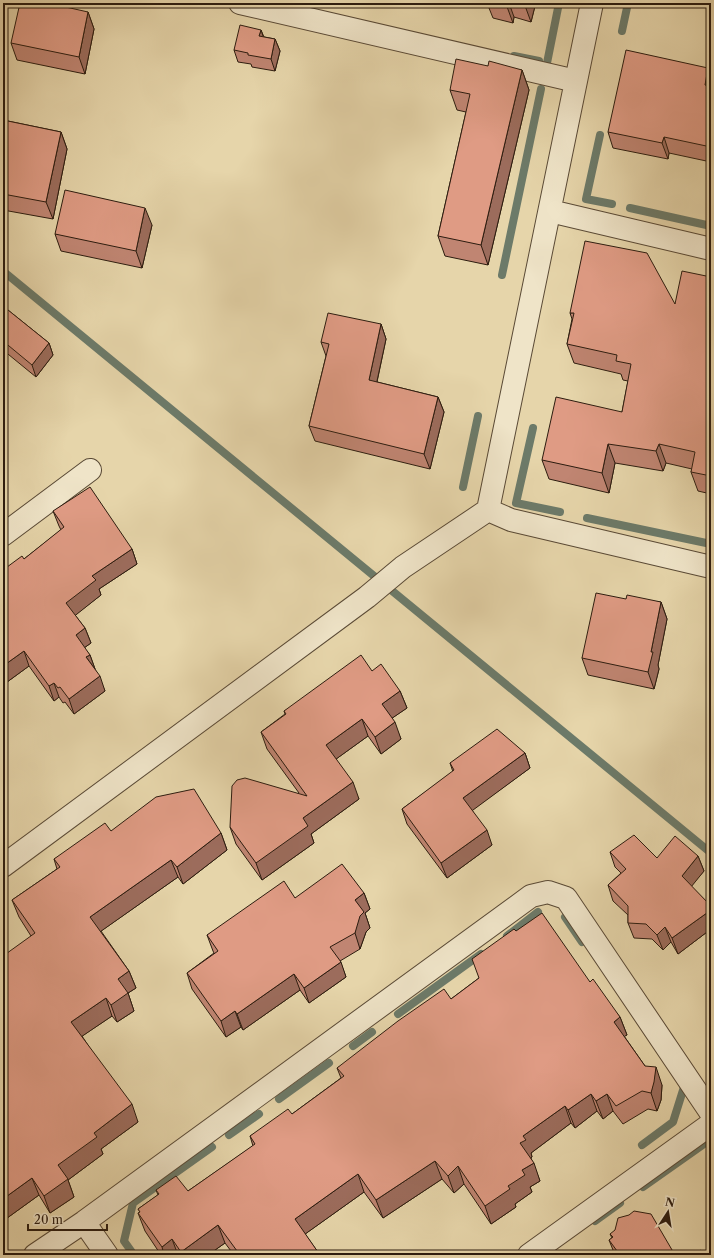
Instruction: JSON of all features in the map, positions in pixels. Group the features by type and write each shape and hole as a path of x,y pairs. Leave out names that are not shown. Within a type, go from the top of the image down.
{"street":[{"path":"240,3 576,81"},
{"path":"3,866 404,567 488,510 592,3"},
{"path":"550,211 711,249"},
{"path":"3,535 90,470"},
{"path":"488,510 511,520 711,567"},
{"path":"35,1255 84,1222 531,896 548,892 566,898 711,1113"},
{"path":"529,1255 711,1124"},
{"path":"84,1222 107,1255"}],"building":[{"path":"20,3 48,3 88,12 79,57 11,43"},
{"path":"240,25 261,30 259,36 275,39 271,59 248,55 248,53 234,50"},
{"path":"626,50 708,68 705,85 711,87 711,147 664,137 662,143 608,132"},
{"path":"456,59 488,66 489,61 522,70 481,245 438,236 470,94 450,90"},
{"path":"3,120 61,132 46,202 3,194"},
{"path":"65,190 145,208 136,251 55,234"},
{"path":"585,241 647,253 675,304 682,271 711,277 711,476 691,472 695,452 659,444 656,451 608,444 602,473 542,460 556,397 622,412 631,364 616,361 617,355 567,344 574,313 570,313"},
{"path":"3,306 49,343 32,365 3,341"},
{"path":"328,313 381,324 369,380 438,397 424,454 309,426 329,344 321,342"},
{"path":"90,487 132,549 92,576 96,580 66,603 85,628 76,635 90,655 86,657 100,676 69,699 60,687 58,688 54,683 49,686 24,651 3,666 3,578 6,576 3,570 22,556 24,559 64,527 53,511"},
{"path":"596,593 626,599 627,595 661,602 651,652 653,652 648,672 582,658"},
{"path":"361,655 372,671 381,664 400,691 382,704 395,722 375,737 362,719 326,745 353,782 303,818 308,826 256,863 230,827 232,786 237,780 245,778 307,796 261,732 286,714 284,711"},
{"path":"497,729 525,753 463,798 487,830 441,863 402,809 454,770 450,763"},
{"path":"194,789 221,833 177,867 171,860 90,917 129,971 118,979 128,993 111,1005 106,998 71,1022 132,1104 94,1133 97,1137 58,1165 68,1179 44,1196 32,1178 3,1199 3,956 35,933 12,900 60,867 54,859 105,823 111,831 156,797"},
{"path":"634,835 657,858 675,836 698,856 682,876 711,906 711,910 672,938 665,927 657,935 646,924 628,923 628,906 608,885 626,869 610,852"},
{"path":"342,864 364,893 355,900 364,912 360,916 355,933 330,947 341,962 304,988 294,974 237,1014 235,1011 221,1021 187,973 218,951 207,935 284,881 295,898"},
{"path":"542,913 590,982 593,979 620,1017 614,1022 645,1066 656,1067 651,1093 642,1091 616,1106 607,1094 596,1101 591,1094 568,1110 565,1106 523,1136 526,1140 520,1143 534,1163 522,1170 525,1175 508,1186 510,1189 485,1206 458,1166 448,1176 435,1161 376,1200 358,1174 295,1219 320,1255 240,1255 218,1225 181,1252 172,1239 162,1247 138,1213 140,1212 138,1209 159,1194 156,1190 176,1176 188,1191 255,1144 250,1136 288,1109 292,1114 344,1076 337,1068 398,1021 444,989 451,999 479,978 472,959 514,929 516,931"},
{"path":"634,1211 651,1214 675,1255 620,1255 609,1240 613,1237 610,1234 615,1230 618,1218 629,1215"},
{"path":"701,1250 705,1255 694,1255"}],"waterway":[{"path":"547,63 559,3"},
{"path":"622,31 628,3"},
{"path":"514,56 539,61"},
{"path":"502,275 541,89"},
{"path":"600,135 586,199 612,204"},
{"path":"630,208 711,226"},
{"path":"3,271 711,853"},
{"path":"463,487 478,416"},
{"path":"533,428 516,503 560,512"},
{"path":"587,518 711,544"},
{"path":"507,936 538,912"},
{"path":"565,917 582,942"},
{"path":"398,1014 481,954"},
{"path":"353,1046 372,1032"},
{"path":"279,1099 329,1063"},
{"path":"642,1145 673,1122 684,1087 681,1082"},
{"path":"229,1135 259,1114"},
{"path":"643,1187 704,1144"},
{"path":"134,1255 124,1241 133,1203 212,1147"},
{"path":"595,1221 620,1203"}]}
